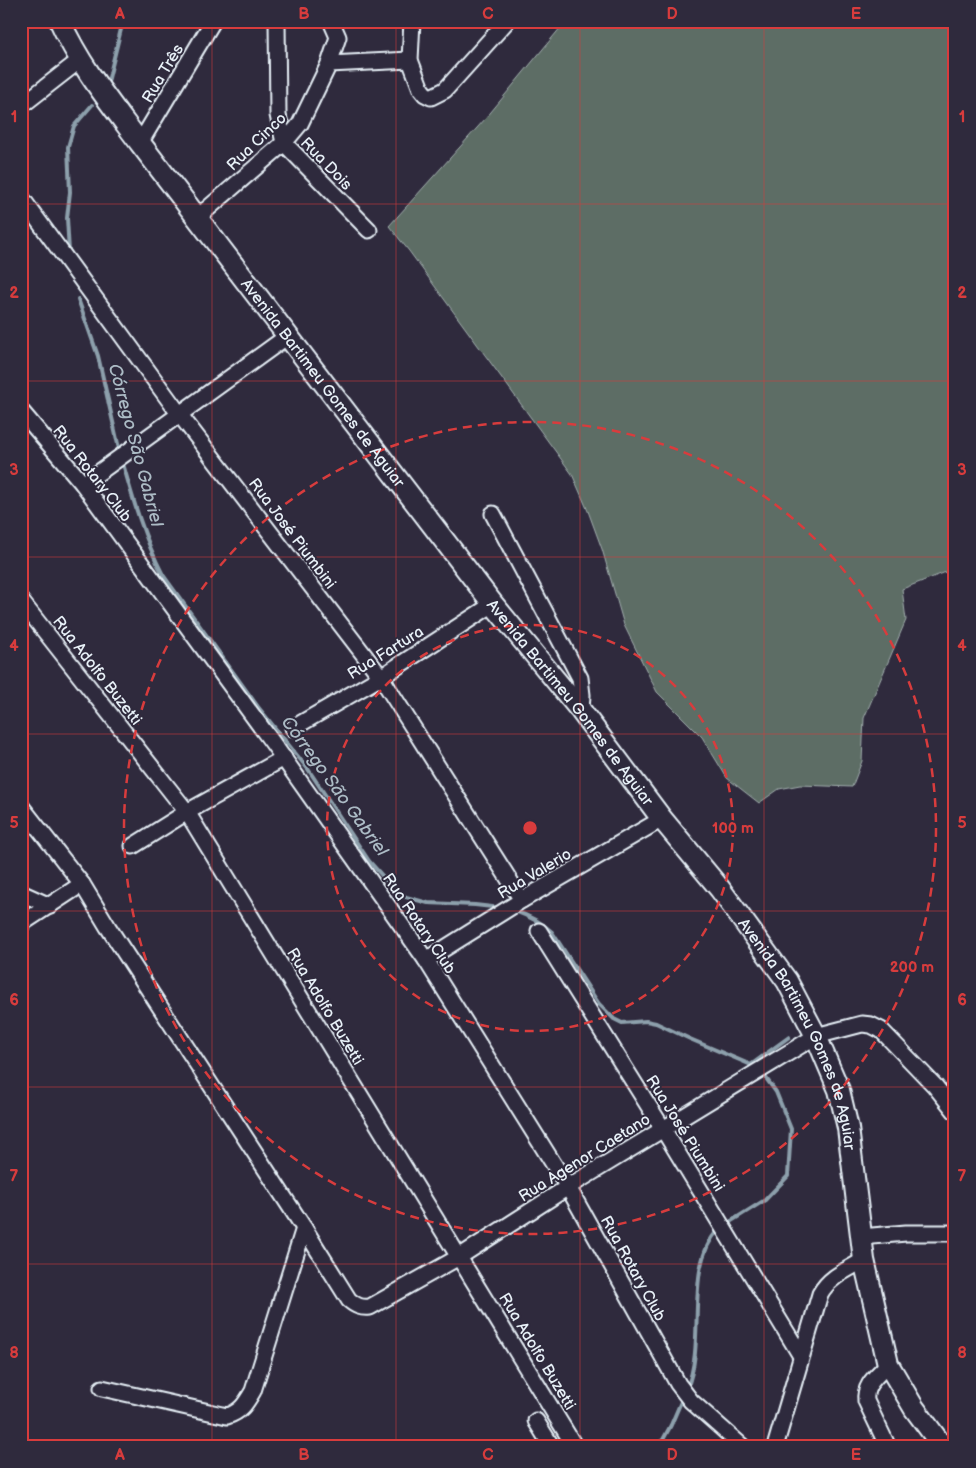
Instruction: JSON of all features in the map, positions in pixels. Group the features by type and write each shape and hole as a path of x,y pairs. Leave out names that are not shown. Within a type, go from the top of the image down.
{"main road":[{"name":"Avenida Bartimeu Gomes de Aguiar","path":"60,21 68,39 89,73 140,143 493,604 581,711 788,981 816,1036 839,1090 848,1128 864,1260 888,1364 914,1408 943,1447"}],"street":[{"name":"Rua Três","path":"140,143 213,21"},
{"name":"Rua Dois","path":"277,21 278,115 284,143 369,230"},
{"path":"331,21 338,37"},
{"name":"Rua Cinco","path":"198,217 284,143 300,124 329,64 343,21"},
{"path":"412,21 410,60 421,89 425,94 432,96 438,94 460,74 507,21"},
{"path":"329,64 410,60"},
{"path":"21,106 89,73"},
{"name":"Rua José Piumbini","path":"21,197 180,415 381,677 514,905"},
{"path":"83,484 289,336"},
{"name":"Rua Rotary Club","path":"21,411 83,484 284,758 426,960 568,1187 678,1384 690,1399 743,1447"},
{"path":"493,514 580,678 581,711"},
{"name":"Rua Adolfo Buzetti","path":"21,601 188,812 576,1447"},
{"name":"Rua Fartura","path":"294,728 381,677 493,604"},
{"path":"133,846 188,812 284,758"},
{"path":"21,806 27,822 82,884 304,1228 253,1391 246,1404 236,1413 227,1416 102,1388"},
{"name":"Rua Valerio","path":"426,960 514,905 662,819"},
{"path":"21,924 82,884"},
{"path":"21,893 50,906"},
{"name":"Rua José Piumbini","path":"538,931 727,1231 801,1356"},
{"name":"Rua Agenor Caetano","path":"304,1228 349,1300 355,1306 362,1308 370,1307 459,1257 568,1187 816,1036 862,1024 871,1025 881,1030 935,1086 955,1111"},
{"path":"861,1237 906,1232 955,1233"},
{"path":"775,1447 820,1294 824,1286 836,1276 864,1260"},
{"path":"888,1364 868,1385 865,1394 866,1401 888,1447"},
{"path":"536,1421 552,1447"}],"green space":[{"path":"566,21 955,21 955,571 946,572 902,589 906,620 864,718 862,761 852,787 800,785 779,789 759,803 727,778 702,737 657,692 624,625 602,549 572,474 389,226 486,118"}],"waterway":[{"name":"Córrego São Gabriel","path":"107,86 123,21"},
{"name":"Córrego São Gabriel","path":"69,252 67,218 70,192 68,147 74,126 92,105"},
{"name":"Córrego São Gabriel","path":"78,299 98,356 120,453"},
{"name":"Córrego São Gabriel","path":"122,460 145,533 163,575 258,707 308,769 369,861 395,890 406,897 428,903 501,908"},
{"name":"Córrego São Gabriel","path":"515,911 544,925 552,932 599,1004 614,1019 622,1023 646,1021 656,1023 756,1067"},
{"path":"752,1064 789,1037"},
{"name":"Córrego São Gabriel","path":"725,1225 765,1200 788,1176 791,1129 776,1092 763,1074"},
{"name":"Córrego São Gabriel","path":"687,1388 693,1369 698,1283 702,1263 708,1245 719,1229"},
{"name":"Córrego São Gabriel","path":"659,1447 683,1397"}]}
